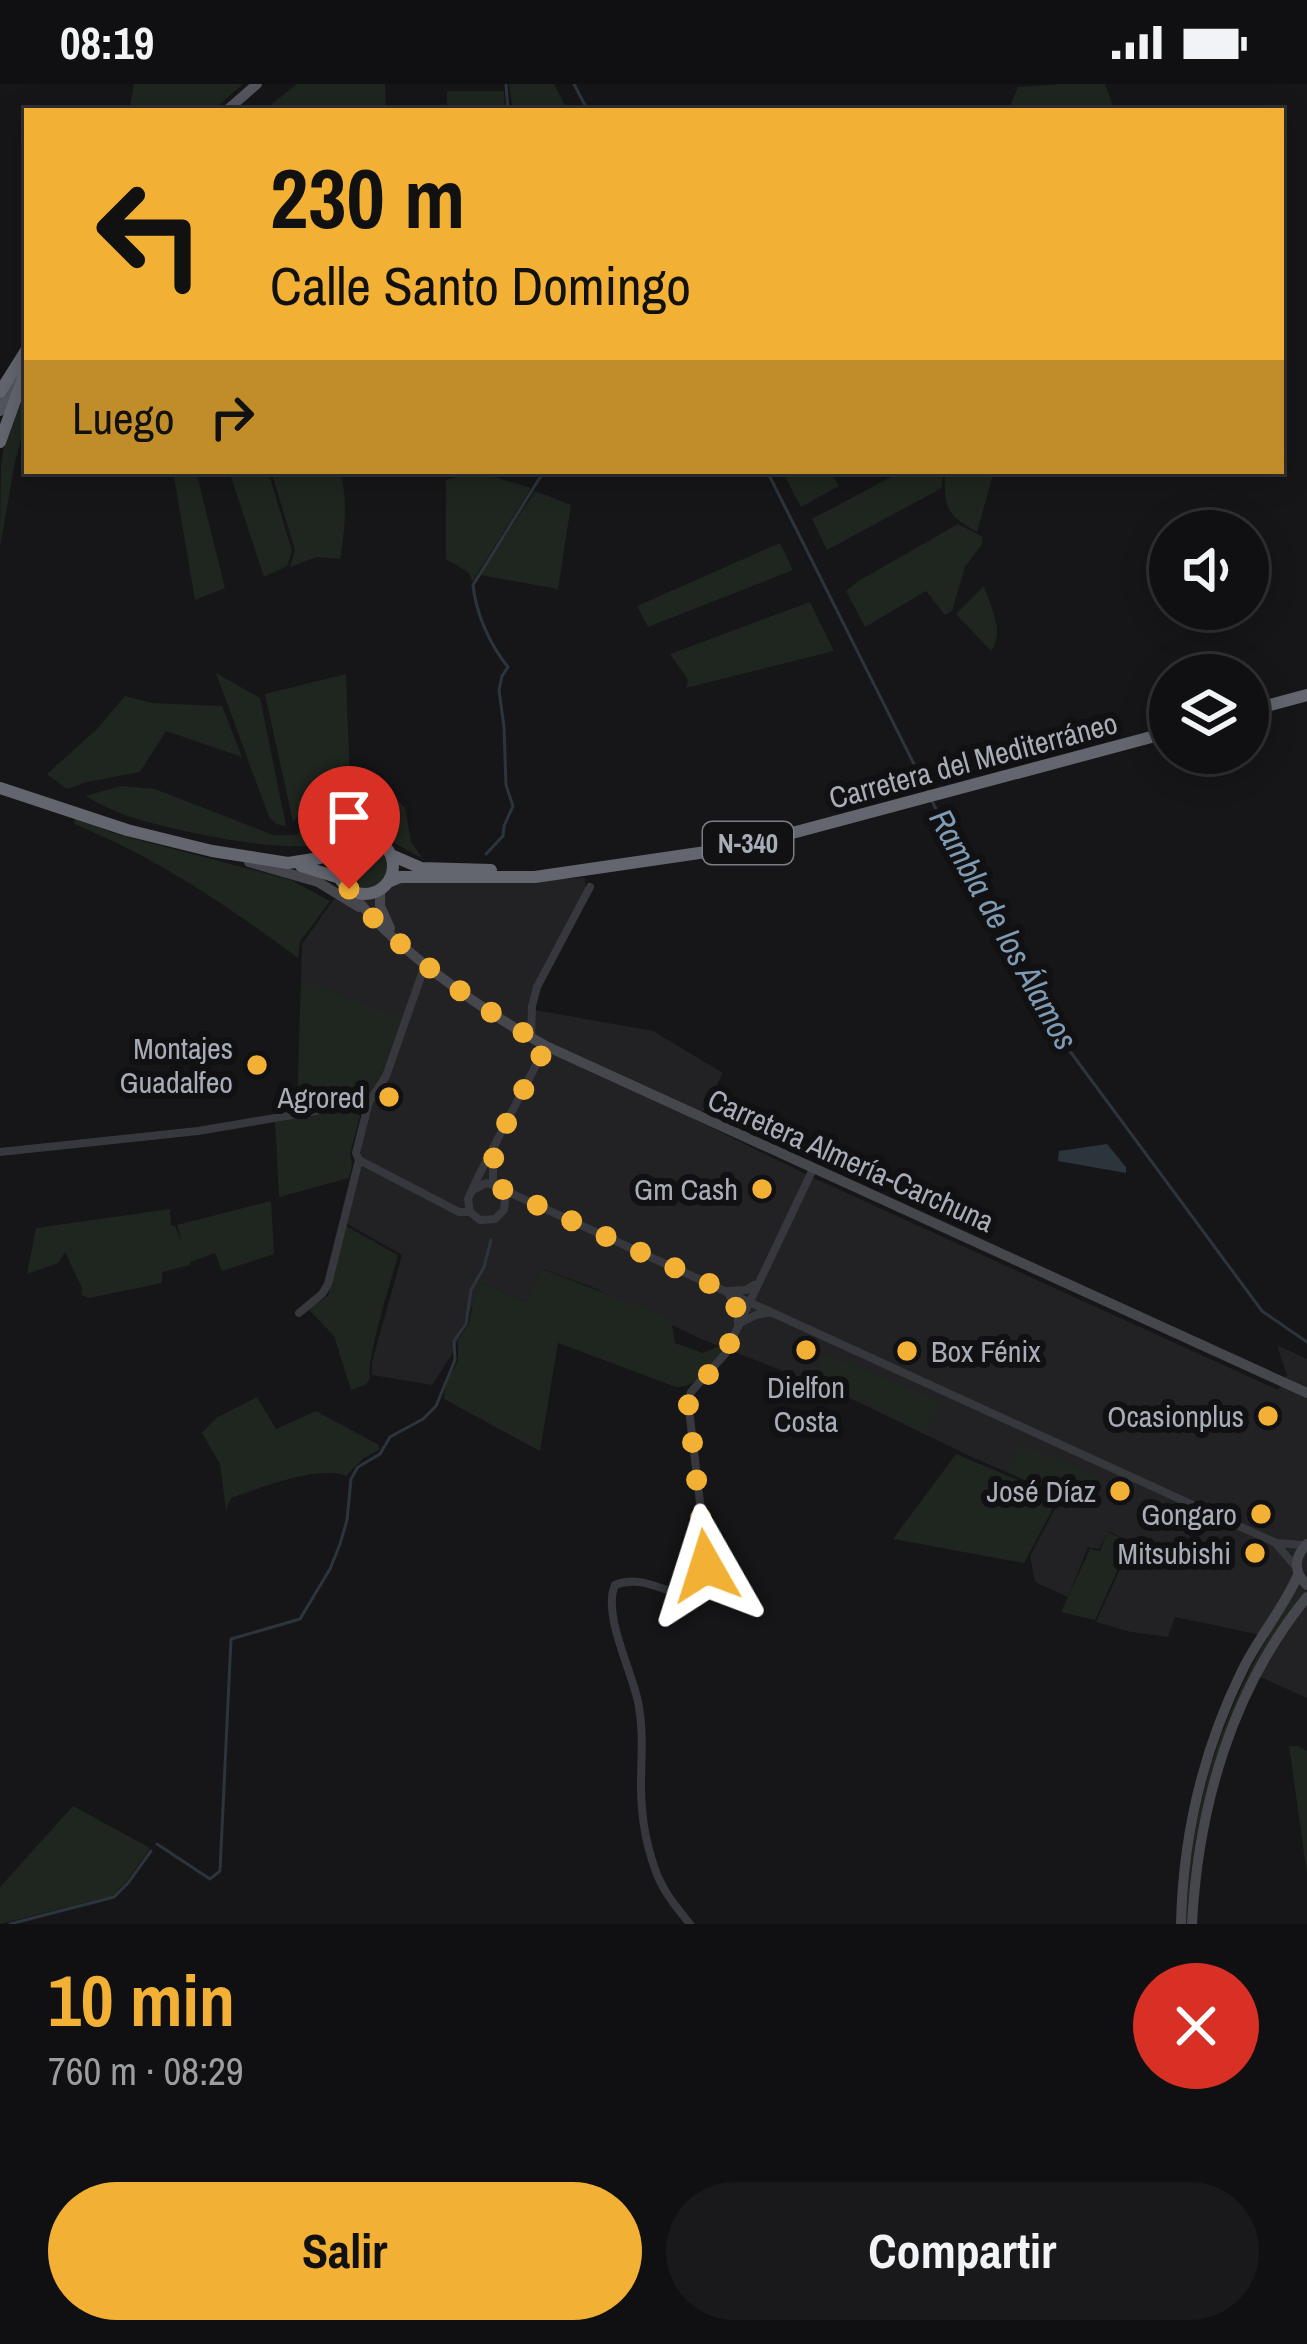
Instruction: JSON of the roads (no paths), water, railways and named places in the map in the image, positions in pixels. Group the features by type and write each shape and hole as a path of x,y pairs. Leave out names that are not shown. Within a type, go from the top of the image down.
{"highway":[{"path":"0,392 24,356"},
{"path":"0,442 24,375"},
{"path":"1269,705 1307,695"},
{"name":"Carretera del Mediterráneo","path":"384,886 400,877 535,877 706,853 1149,738"},
{"name":"N-340","path":"0,784 127,830 317,869 364,894 384,886"},
{"name":"N-340","path":"288,863 320,858 356,840 372,839 391,855"},
{"path":"344,849 338,863 345,884"},
{"path":"384,886 392,874 391,855"},
{"name":"Carretera del Mediterráneo","path":"391,855 421,868 577,871"}],"main road":[{"path":"229,108 257,84"},
{"path":"0,411 24,359"},
{"path":"212,851 318,882 364,911"},
{"path":"345,884 364,911"},
{"path":"384,886 380,906 394,936"},
{"name":"Carretera Almería-Carchuna","path":"364,911 453,985 546,1046 1307,1393"},
{"path":"1180,1924 1191,1827 1219,1724 1242,1670 1301,1576 1297,1559 1306,1544"},
{"path":"1192,1924 1200,1838 1223,1753 1256,1675 1307,1597"}],"street":[{"path":"531,1037 537,987 590,886"},
{"path":"298,1313 328,1284 369,1102 386,1076 426,964"},
{"path":"470,1212 472,1190 546,1046"},
{"path":"0,1152 198,1131 369,1102"},
{"path":"358,1160 460,1212 470,1212 480,1220 494,1219 505,1202 495,1186 494,1148"},
{"path":"690,1924 668,1898 650,1850 641,1786 641,1720 611,1592 615,1585 633,1580 682,1596 691,1596 703,1586 706,1566 688,1401 725,1354 813,1169"},
{"path":"472,1190 495,1186 1276,1544 1306,1544"},
{"path":"505,1202 522,1199"},
{"path":"728,1292 746,1290 759,1280"},
{"path":"759,1280 760,1300 773,1312"},
{"path":"728,1292 738,1324"},
{"path":"738,1324 773,1312"},
{"path":"1276,1544 1301,1576"}],"waterway":[{"path":"506,84 508,108"},
{"name":"Rambla de los Álamos","path":"574,84 586,108"},
{"path":"486,854 503,836 513,806 506,785 499,690 508,667 485,629 473,585 542,474"},
{"name":"Rambla de los Álamos","path":"769,474 928,792"},
{"name":"Rambla de los Álamos","path":"932,801 1058,1035 1262,1311 1307,1342"},
{"path":"157,1844 210,1879 220,1871 231,1639 300,1619 340,1544 351,1479 358,1467 380,1454 390,1437 436,1406 491,1240"},
{"path":"10,1924 114,1897 151,1851"}],"place":[{"name":"Montajes Guadalfeo","path":"257,1065"},
{"name":"Agrored","path":"389,1097"},
{"name":"Gm Cash","path":"762,1189"},
{"name":"Dielfon Costa","path":"806,1350"},
{"name":"Box Fénix","path":"907,1351"},
{"name":"Ocasionplus","path":"1268,1416"},
{"name":"José Díaz","path":"1120,1491"},
{"name":"Gongaro","path":"1261,1514"},
{"name":"Mitsubishi","path":"1255,1553"}]}
